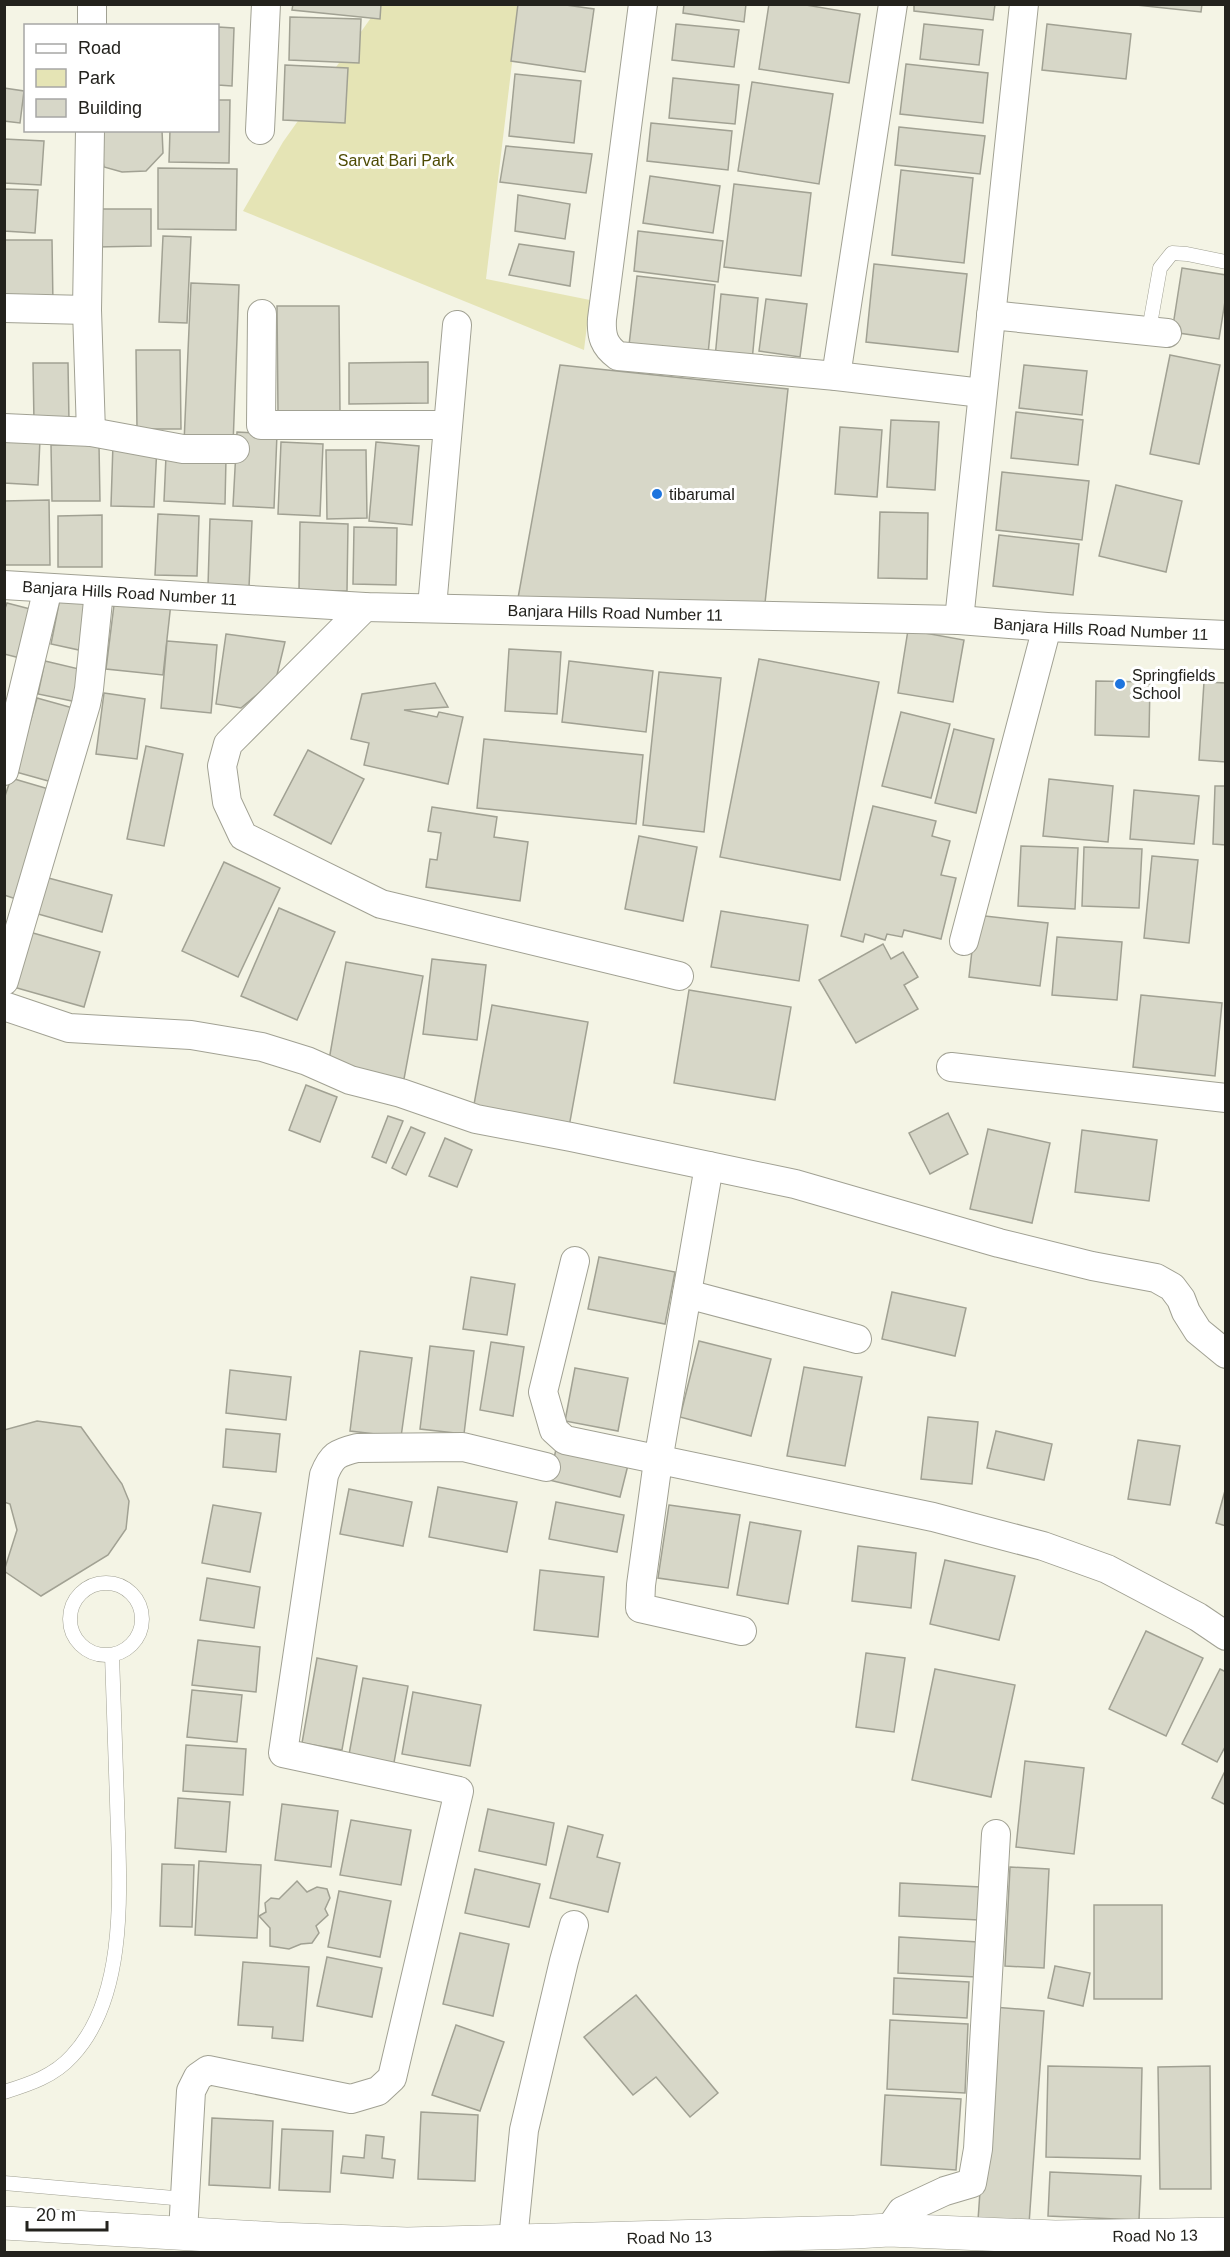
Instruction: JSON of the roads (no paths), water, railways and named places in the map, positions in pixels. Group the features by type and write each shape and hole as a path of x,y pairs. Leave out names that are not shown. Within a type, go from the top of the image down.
{"street":[{"path":"92,4 92,24"},
{"path":"261,130 266,4"},
{"path":"643,4 602,318 601,334 608,348 618,356 836,376 982,393"},
{"path":"836,376 893,4"},
{"path":"959,620 1024,4"},
{"path":"90,132 87,310 91,432"},
{"path":"4,308 87,310"},
{"path":"262,314 261,425 447,425"},
{"path":"990,315 1158,332"},
{"path":"432,607 458,325"},
{"path":"4,428 91,432 183,449 235,449"},
{"name":"Banjara Hills Road Number 11","path":"4,585 365,607 959,620 1047,627 1226,635"},
{"path":"4,771 48,588"},
{"path":"4,981 90,688 99,591"},
{"path":"365,607 228,744 222,766 227,802 243,836 381,904 679,976"},
{"path":"964,941 1047,627"},
{"path":"4,1006 69,1028 191,1035 262,1047 307,1061 350,1080 401,1093 476,1119 795,1184 999,1243 1092,1266 1156,1278 1172,1287 1198,1331 1226,1354"},
{"path":"951,1067 1226,1098"},
{"path":"709,1166 658,1461 641,1585 640,1608 742,1631"},
{"path":"575,1261 543,1392 554,1430 565,1440 933,1517 1043,1546 1107,1569 1198,1617 1226,1636"},
{"path":"687,1294 856,1339"},
{"path":"183,2232 191,2091 198,2077 208,2070 351,2099 378,2091 392,2078 459,1791 283,1753 324,1475 331,1459 342,1452 357,1448 463,1447 546,1467"},
{"path":"889,2230 902,2211 945,2191 972,2183 978,2149 996,1834"},
{"path":"513,2240 524,2130 574,1925"},
{"name":"Road No 13","path":"4,2223 183,2232 277,2240 407,2244 889,2230 1055,2237 1226,2234"}],"lane":[{"path":"1158,332 1160,268 1172,253 1226,262"},
{"path":"106,1582 118,1584 133,1594 142,1610 143,1622 140,1634 129,1647 112,1655 89,1652 72,1634 69,1622 70,1610 75,1599 94,1584 106,1582"},
{"path":"4,2092 44,2079 71,2058 87,2037 109,1987 120,1908 112,1655"},
{"path":"4,2183 185,2199"}],"place":[{"name":"tibarumal","path":"657,494"},
{"name":"Springfields School","path":"1120,684"}],"park label":[{"name":"Sarvat Bari Park","path":"396,160"}]}
